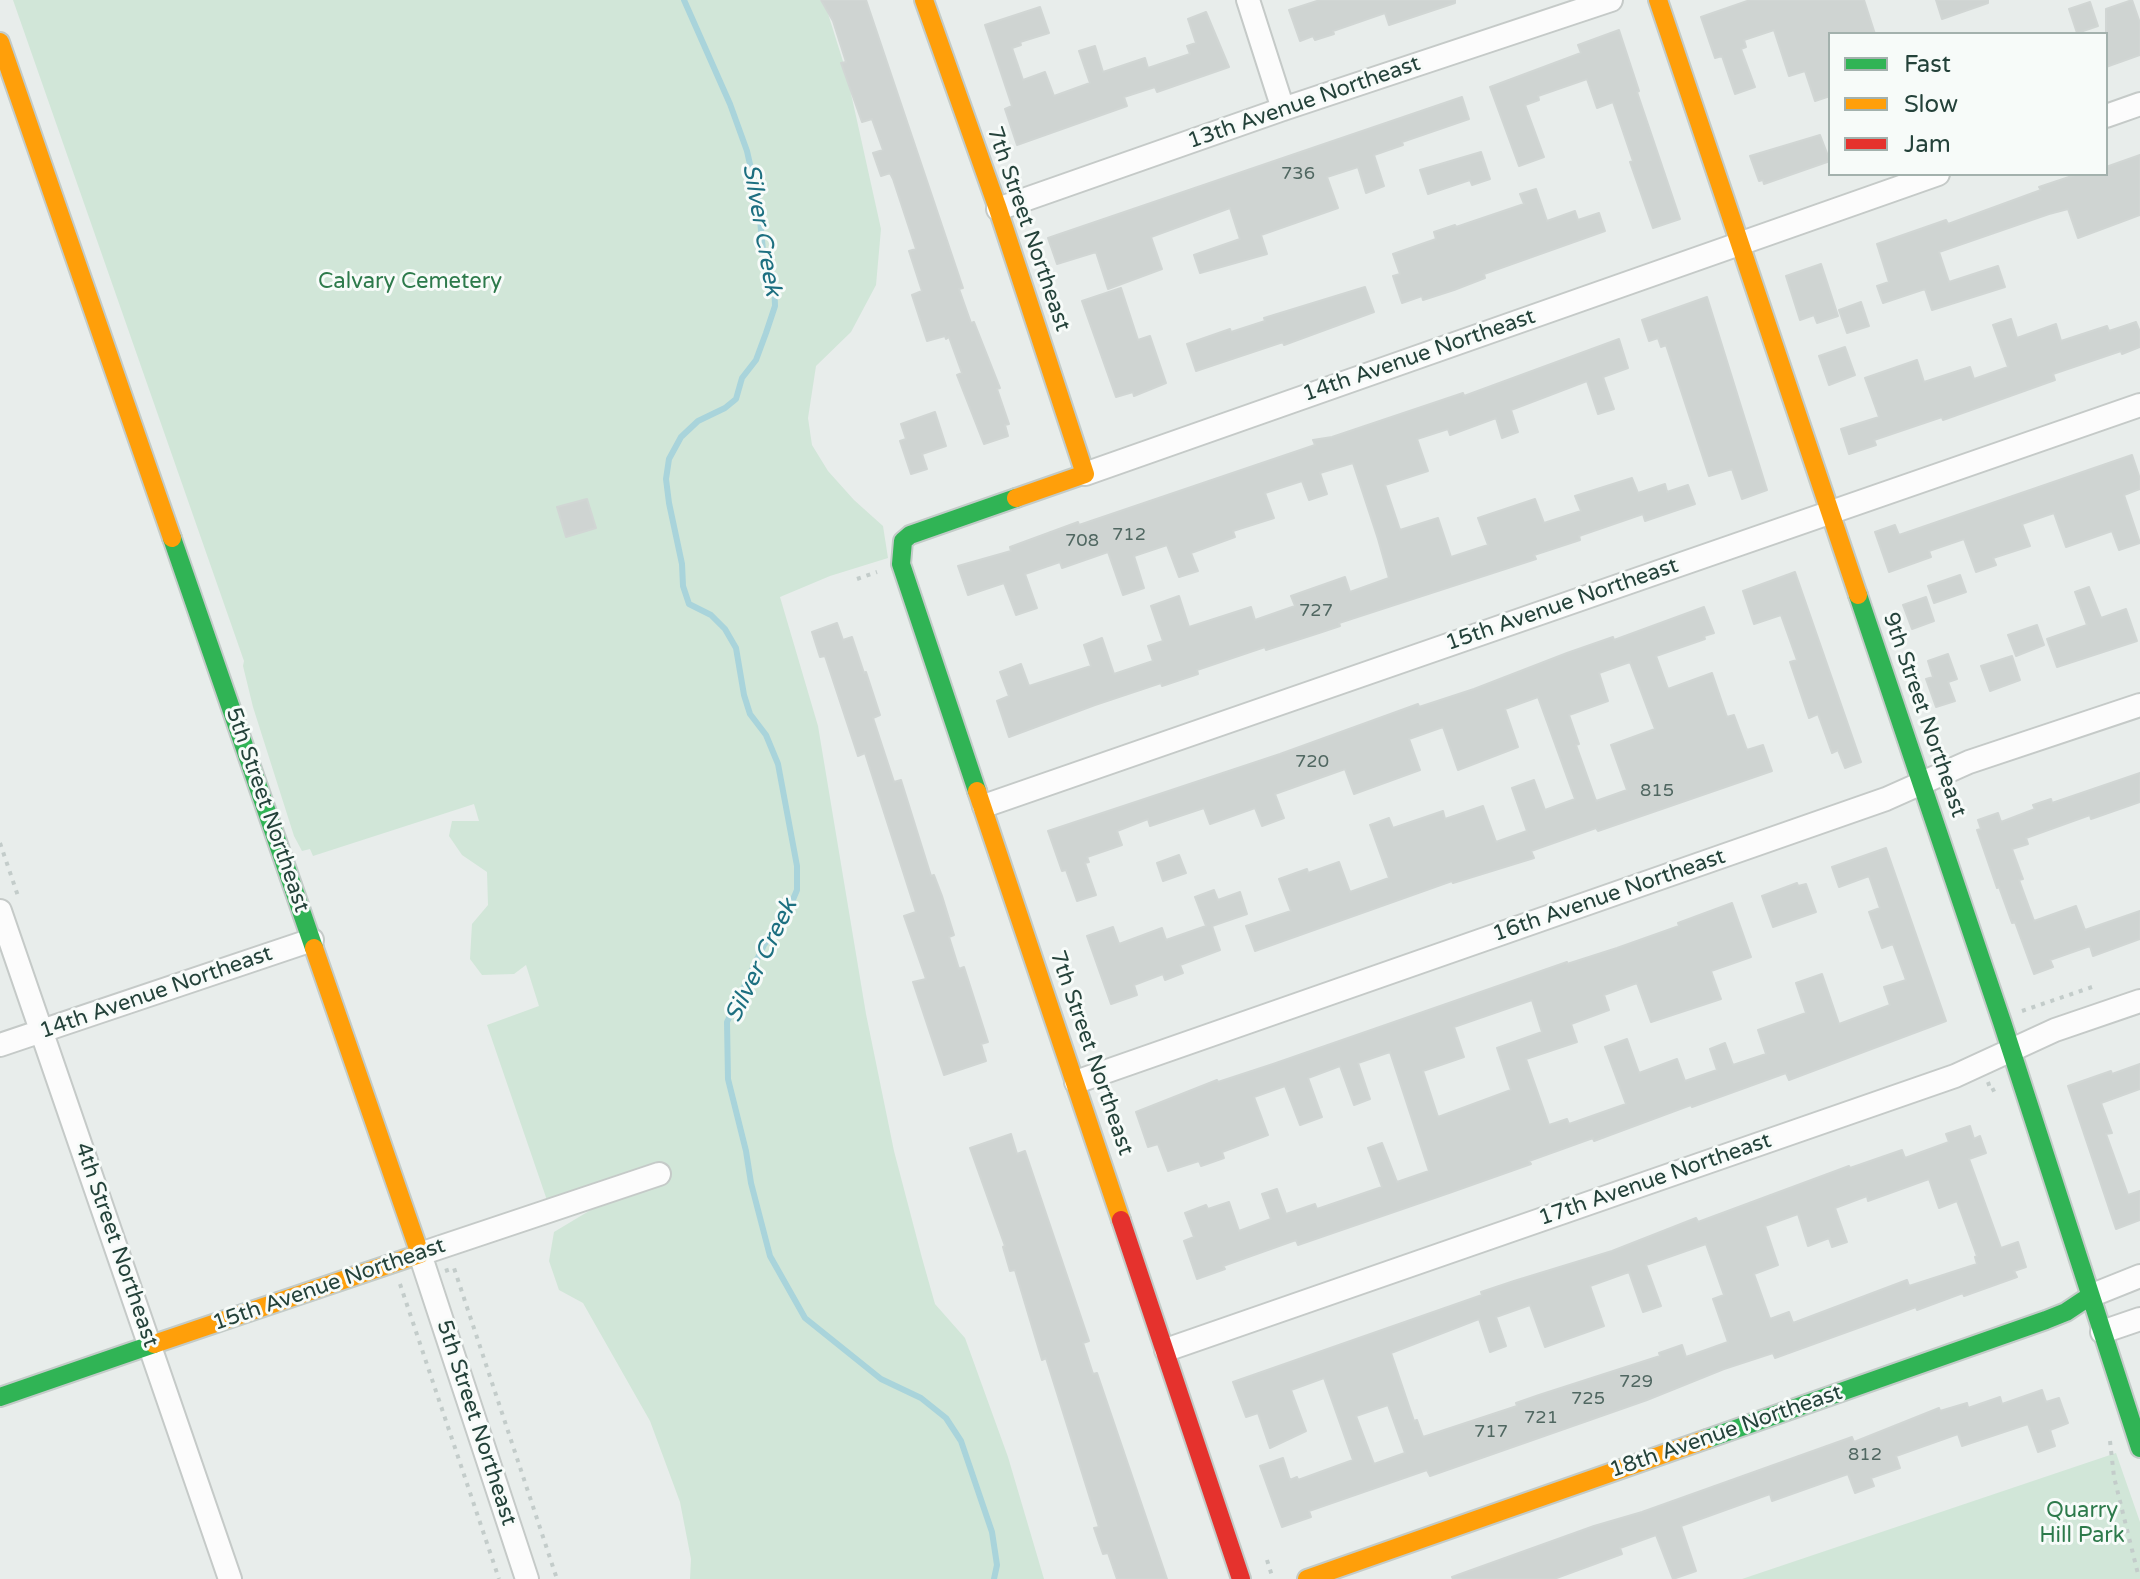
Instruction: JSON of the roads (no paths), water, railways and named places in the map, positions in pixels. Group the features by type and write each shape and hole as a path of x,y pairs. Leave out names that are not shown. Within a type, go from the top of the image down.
{"street":[{"name":"7th Street Northeast","path":"924,0 998,209 1085,474"},
{"path":"1248,0 1283,109"},
{"name":"13th Avenue Northeast","path":"998,209 1283,109 1611,0"},
{"name":"9th Street Northeast","path":"1658,0 2011,1050 2140,1448"},
{"name":"5th Street Northeast","path":"0,42 420,1254 527,1579"},
{"path":"2108,115 2140,104"},
{"name":"14th Avenue Northeast","path":"903,541 922,530 1932,176"},
{"name":"15th Avenue Northeast","path":"984,806 2140,405"},
{"name":"7th Street Northeast","path":"903,541 901,564 1241,1579"},
{"name":"16th Avenue Northeast","path":"1076,1082 1886,799 1969,762 2140,705"},
{"name":"4th Street Northeast","path":"0,911 230,1579"},
{"name":"14th Avenue Northeast","path":"0,1045 312,940"},
{"name":"17th Avenue Northeast","path":"1166,1350 1955,1076 2055,1030 2140,1001"},
{"name":"15th Avenue Northeast","path":"0,1397 659,1174"},
{"name":"18th Avenue Northeast","path":"1307,1579 2046,1320 2066,1312 2090,1296 2140,1276"},
{"path":"2102,1332 2140,1319"}],"waterway":[{"name":"Silver Creek","path":"684,0 730,104 747,151 758,200 763,250 774,278 775,306 756,360 742,378 736,399 698,421 681,437 669,459 666,479 682,564 683,586 689,604 711,615 725,629 736,648 750,714 766,735 778,764 797,866 797,890 786,916 764,945 727,1022 728,1079 770,1256 805,1318 881,1379 921,1398 946,1418 961,1441 992,1532 997,1565 994,1579"}],"park label":[{"name":"Calvary Cemetery","path":"410,282"},
{"name":"Quarry Hill Park","path":"2082,1524"}]}
